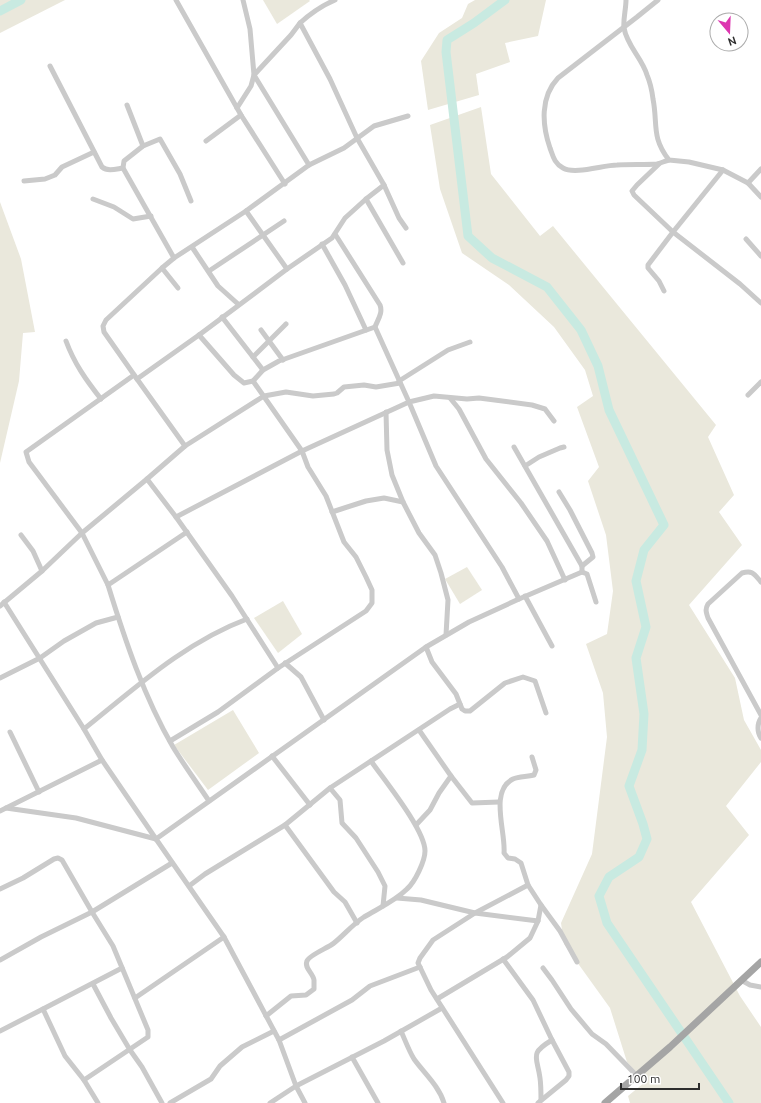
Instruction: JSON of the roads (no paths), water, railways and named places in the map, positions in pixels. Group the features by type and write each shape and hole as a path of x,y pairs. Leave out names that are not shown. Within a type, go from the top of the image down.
{"main road":[{"path":"605,1103 670,1047 761,962"}],"street":[{"path":"176,0 238,108 241,116 285,184"},
{"path":"238,108 251,86 254,75 250,29 243,0"},
{"path":"254,75 310,14 335,0"},
{"path":"626,0 624,28 629,42 647,73 653,99 655,130 662,151 669,160"},
{"path":"658,0 551,85 544,110 543,120 554,161 563,168 572,170 616,164 659,164"},
{"path":"300,24 330,79 357,138 384,185 399,218 406,228"},
{"path":"50,66 102,167 105,170 123,168"},
{"path":"254,75 309,165"},
{"path":"127,105 143,146"},
{"path":"206,141 241,116"},
{"path":"185,446 104,332 103,326 106,320 174,258 246,211 309,165 338,151 374,126 408,116"},
{"path":"174,258 123,168 124,161 143,146 160,139 180,174 192,201"},
{"path":"24,182 45,179 55,175 62,167 94,152"},
{"path":"761,197 748,183 723,170 688,162 669,160 659,164 636,185 632,191 634,195 673,232 740,284 761,303"},
{"path":"748,183 761,169"},
{"path":"664,291 659,281 648,268 648,265 723,170"},
{"path":"209,801 170,741 142,683 108,585 82,533 35,470 26,452 101,399 199,335 238,304 336,234 340,223 384,185"},
{"path":"93,199 114,207 133,219 151,216"},
{"path":"366,199 403,263"},
{"path":"246,211 287,269"},
{"path":"209,271 284,221"},
{"path":"199,335 234,375 244,383 253,381 263,370 283,360 375,326 382,310 380,305 336,234"},
{"path":"746,240 761,256"},
{"path":"322,244 345,285 366,330"},
{"path":"192,247 218,286 238,304"},
{"path":"162,268 178,288"},
{"path":"222,317 263,370"},
{"path":"253,357 286,324"},
{"path":"375,326 436,466 499,561 519,599"},
{"path":"261,330 283,360"},
{"path":"66,341 78,368 101,399"},
{"path":"305,1103 296,1086 279,1040 224,937 102,760 40,658 2,604 82,533 185,446 264,396 286,392 313,396 334,394 344,387 376,387 399,382 448,350 470,342"},
{"path":"170,741 218,712 285,663 366,611 372,603 372,590 356,557 344,542 326,496 308,467 302,451 253,381"},
{"path":"748,395 761,382"},
{"path":"176,517 302,451 409,402 434,396 467,399 479,398 532,405 544,410 554,420"},
{"path":"449,397 459,409 486,459 521,503 547,541 565,580"},
{"path":"386,412 386,450 392,475 403,502 419,533 435,555 441,573 448,600 446,635"},
{"path":"514,447 582,566 582,572"},
{"path":"525,466 539,457 564,447"},
{"path":"147,479 187,532 232,596 278,668"},
{"path":"560,492 592,553 593,557 591,560 582,566"},
{"path":"332,512 366,501 384,498 403,502"},
{"path":"108,585 187,532"},
{"path":"21,535 33,551 42,570"},
{"path":"761,582 752,572 748,571 742,573 708,604 706,608 708,618 761,717 758,728 761,738"},
{"path":"156,839 426,647 469,622 582,572"},
{"path":"582,572 587,574 596,602"},
{"path":"525,596 552,646"},
{"path":"0,678 40,658 64,641 96,623 118,616"},
{"path":"84,729 180,654 225,627 247,619"},
{"path":"426,647 432,662 456,694 462,709 465,711 470,711 505,683 523,677 535,681 546,713"},
{"path":"285,663 301,677 324,720"},
{"path":"189,886 205,874 285,825 310,806 330,788 460,704"},
{"path":"419,730 472,803 499,802"},
{"path":"10,732 39,792"},
{"path":"272,756 310,806"},
{"path":"532,758 536,770 534,775 514,778 508,782 503,790 499,802 505,845 504,853 508,858 515,859 521,863 528,885 560,931 577,962"},
{"path":"0,811 102,760"},
{"path":"266,1016 290,996 306,995 314,989 314,979 307,967 306,962 309,958 330,947 363,918 397,898 408,888 417,876 425,853 416,825 371,762"},
{"path":"416,825 430,810 438,793 451,776"},
{"path":"330,788 340,800 342,822 356,838 378,872 385,886 383,906"},
{"path":"6,808 76,818 156,839"},
{"path":"285,825 334,892 345,902 357,923"},
{"path":"0,889 23,878 54,859 58,858 62,860 113,946 148,1030 148,1037 84,1080"},
{"path":"0,960 41,937 92,912 172,863"},
{"path":"503,1103 442,1008 418,963 433,940 475,913 528,885"},
{"path":"408,888 410,900"},
{"path":"397,898 421,900 475,913 538,921"},
{"path":"437,999 503,959 530,938 538,921 541,905"},
{"path":"135,998 224,937"},
{"path":"503,959 533,1000 567,1068 569,1076 566,1080 539,1102"},
{"path":"279,1040 352,1000 370,986 420,967"},
{"path":"0,1031 122,968"},
{"path":"542,968 552,980 571,1009 592,1034 606,1044 637,1076"},
{"path":"741,980 750,985 761,987"},
{"path":"93,984 162,1103"},
{"path":"270,1103 296,1086 442,1008"},
{"path":"43,1009 65,1056 84,1080 98,1103"},
{"path":"170,1103 211,1079 220,1066 242,1048 274,1031"},
{"path":"401,1031 413,1058 437,1089 444,1103"},
{"path":"539,1102 540,1077 535,1057 540,1048 552,1040"},
{"path":"352,1057 378,1103"}],"waterway":[{"path":"0,11 21,0"},
{"path":"505,0 474,23 447,40 446,52 468,236 492,258 547,287 581,330 598,366 609,410 664,525 644,550 636,581 646,627 636,658 644,714 642,750 629,786 647,839 639,857 609,877 599,896 607,923 729,1103"}]}
